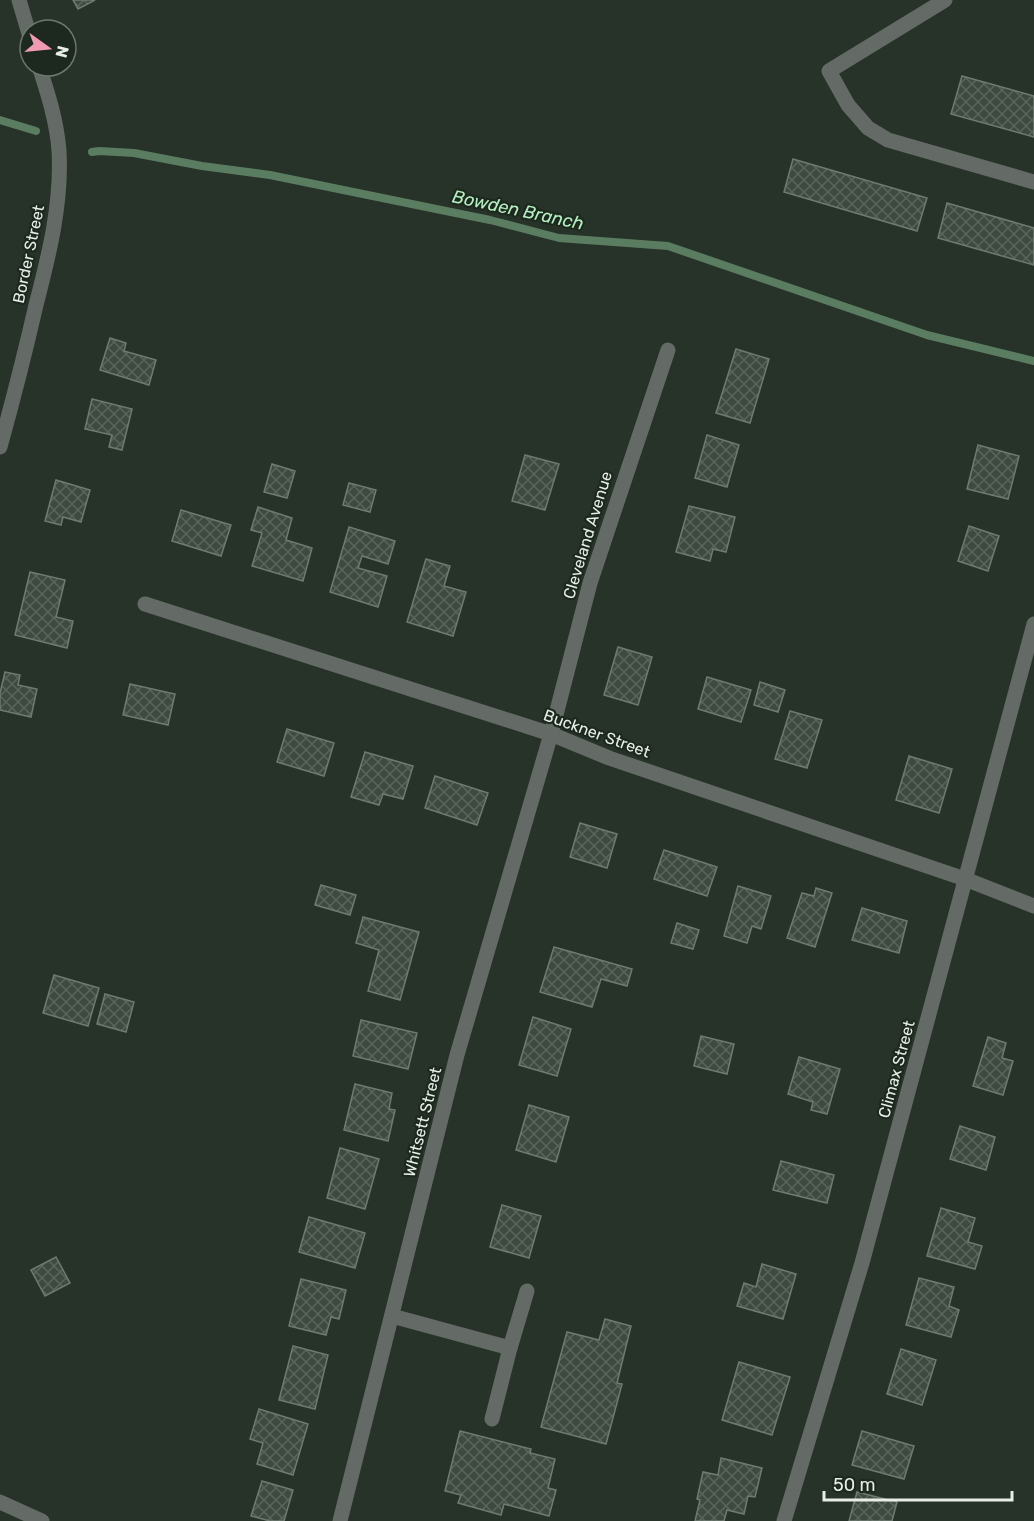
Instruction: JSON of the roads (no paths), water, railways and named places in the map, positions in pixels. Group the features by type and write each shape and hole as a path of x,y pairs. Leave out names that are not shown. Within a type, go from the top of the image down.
{"street":[{"path":"19,0 24,18"},
{"path":"945,0 829,71 849,105 868,128 888,140 1034,182"},
{"name":"Border Street","path":"0,447 43,276 59,189 59,150 53,111 43,78"},
{"name":"Cleveland Avenue","path":"551,734 590,583 668,350"},
{"name":"Buckner Street","path":"145,604 551,734 609,758 965,879 1034,906"},
{"name":"Climax Street","path":"784,1521 862,1263 1034,624"},
{"name":"Whitsett Street","path":"340,1521 457,1055 551,734"},
{"path":"492,1419 527,1291"},
{"path":"392,1316 510,1348"},
{"path":"0,1502 42,1521"}],"waterway":[{"name":"Bowden Branch","path":"0,120 36,131"},
{"name":"Bowden Branch","path":"92,152 134,153 202,166 270,175 490,220 559,238 668,246 927,335 1034,361"}]}
